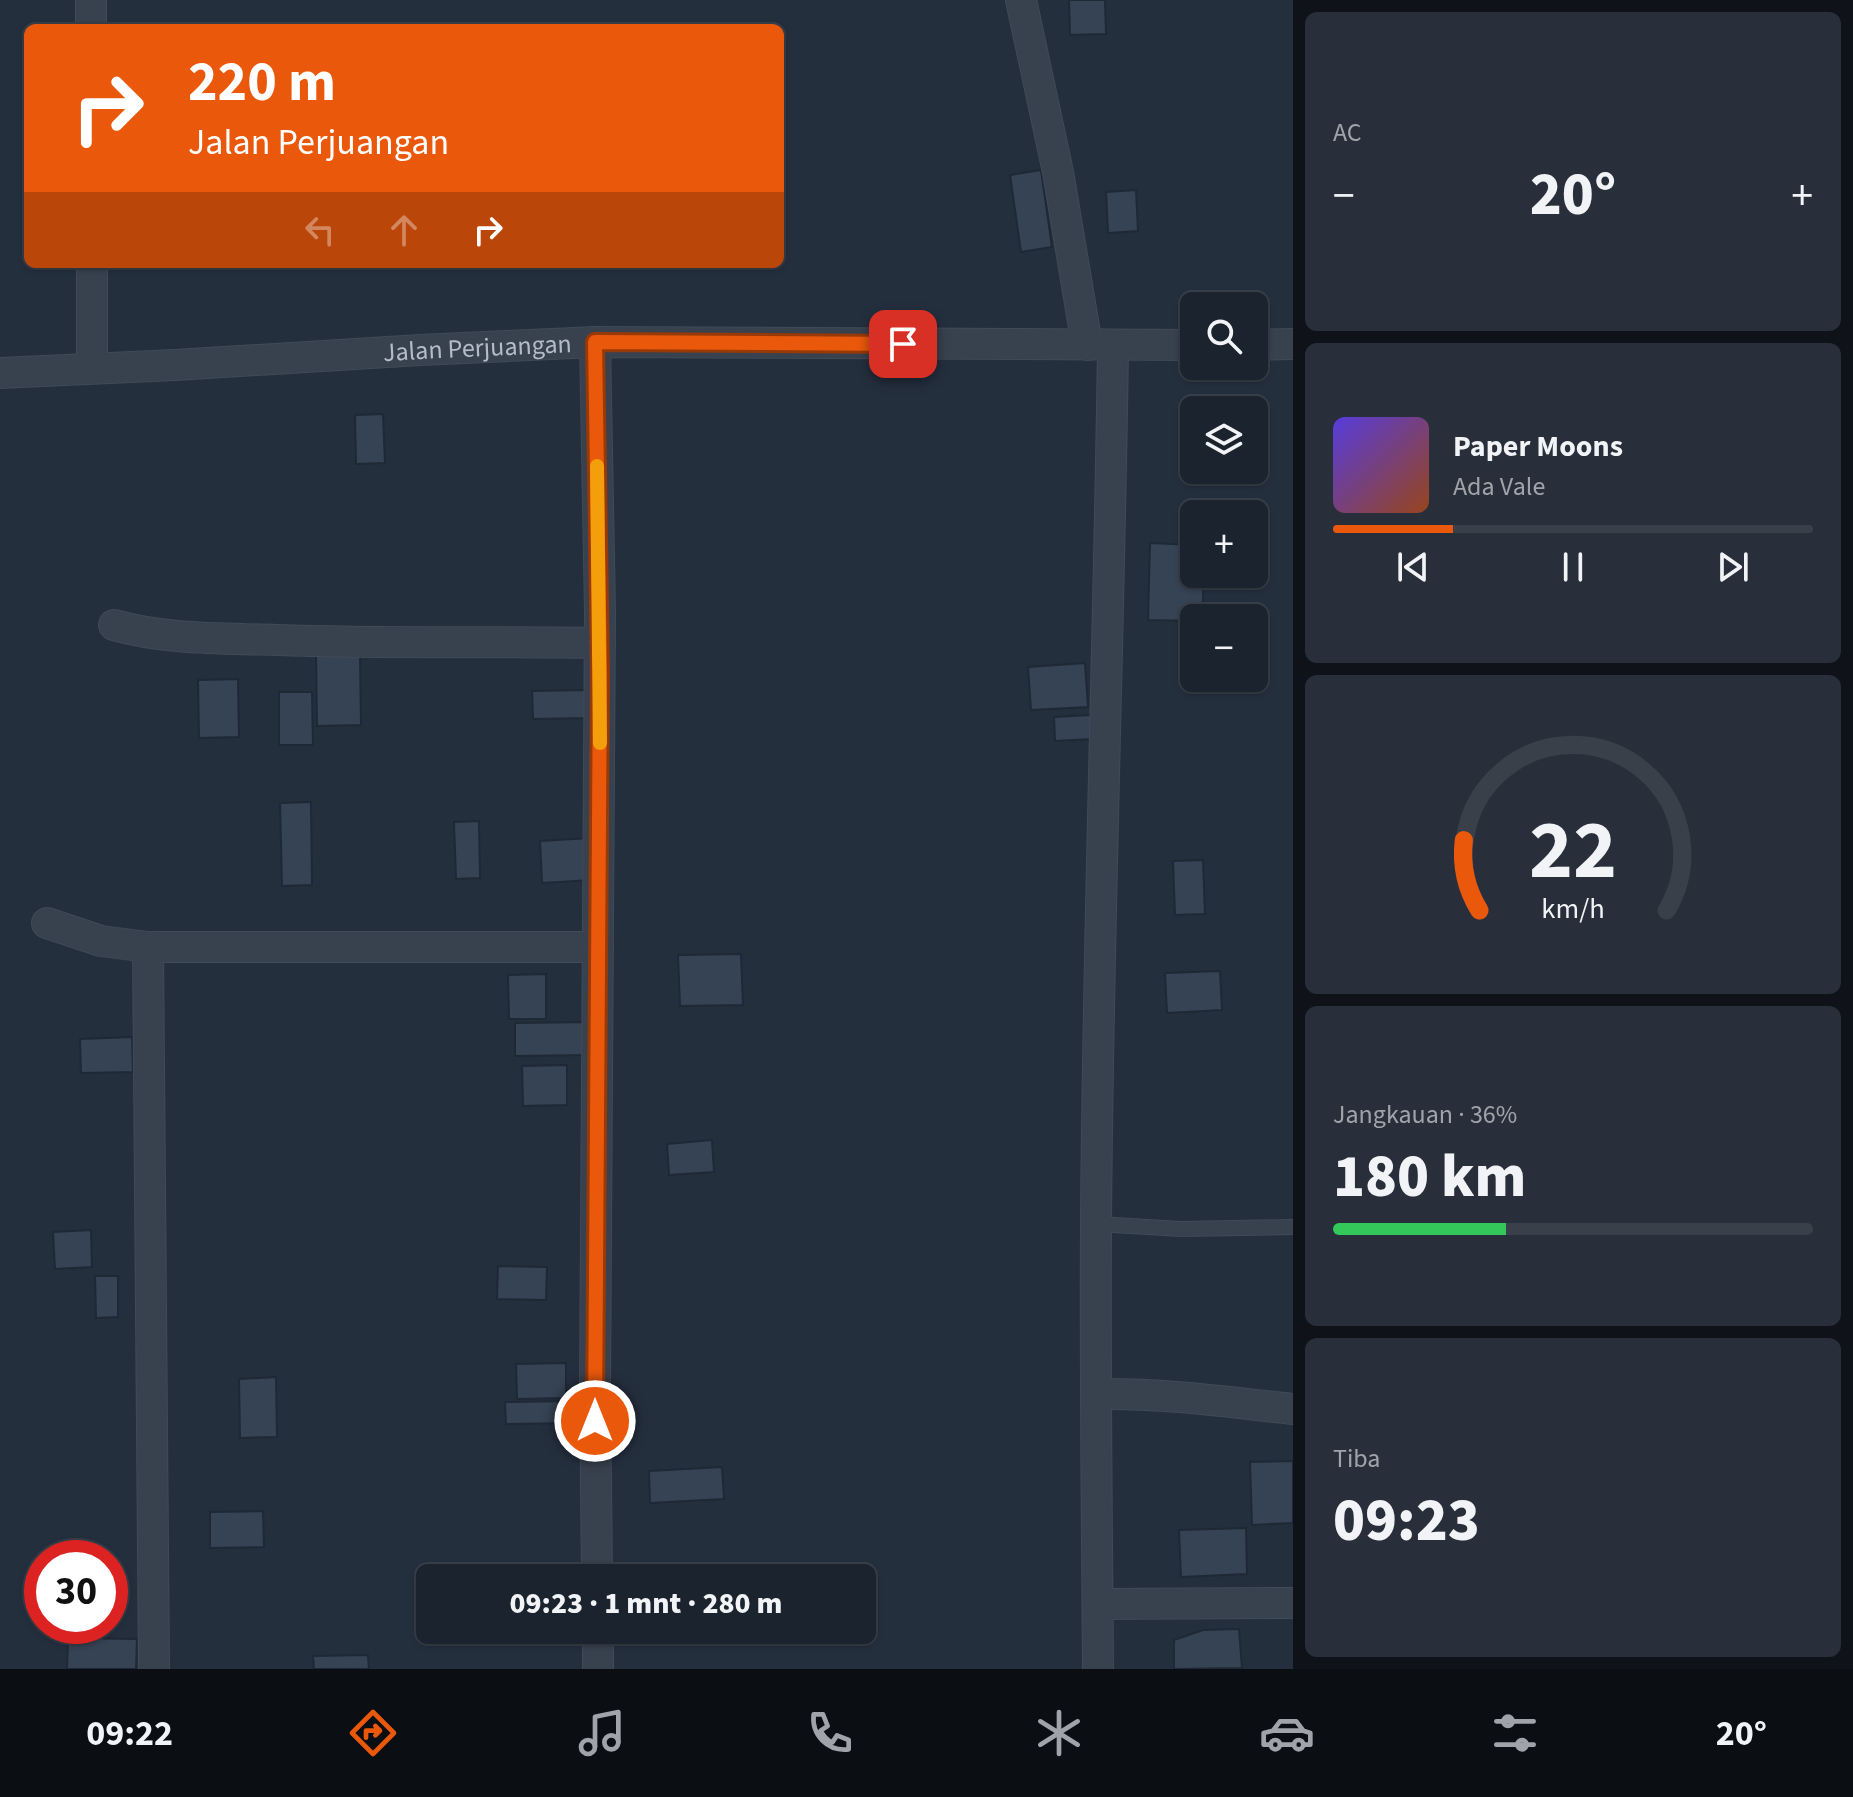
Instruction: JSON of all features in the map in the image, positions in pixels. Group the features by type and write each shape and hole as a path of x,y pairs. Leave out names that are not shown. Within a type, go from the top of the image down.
{"street":[{"path":"91,0 91,24"},
{"path":"1021,0 1100,346 1109,588 1096,1224 1098,1669"},
{"path":"92,268 92,368"},
{"path":"595,342 600,643 595,1373 597,1564"},
{"name":"Jalan Perjuangan","path":"0,373 595,342 1180,345"},
{"path":"1268,345 1293,344"},
{"path":"114,625 141,632 209,638 374,643 600,643"},
{"path":"47,923 101,941 148,947 598,947"},
{"path":"148,947 154,1669"},
{"path":"1096,1394 1180,1397 1293,1409"},
{"path":"1098,1604 1293,1603"},
{"path":"598,1644 598,1669"}],"lane":[{"path":"1096,1224 1181,1229 1293,1227"}],"building":[{"path":"1069,0 1105,0 1106,34 1070,35"},
{"path":"1041,170 1052,247 1021,252 1010,175"},
{"path":"1136,190 1138,231 1108,233 1106,192"},
{"path":"383,414 385,463 356,464 355,415"},
{"path":"1150,543 1180,544 1180,588 1203,588 1203,604 1180,604 1180,621 1148,620"},
{"path":"316,653 360,653 361,725 317,726"},
{"path":"1085,663 1088,707 1031,710 1028,667"},
{"path":"238,679 239,737 199,738 198,680"},
{"path":"586,690 587,718 533,719 532,691"},
{"path":"279,692 312,692 313,745 279,745"},
{"path":"1091,715 1092,739 1055,741 1054,717"},
{"path":"311,802 312,885 282,886 280,803"},
{"path":"479,821 480,878 456,879 454,822"},
{"path":"590,838 592,880 542,883 540,841"},
{"path":"1203,860 1205,914 1175,915 1173,861"},
{"path":"741,954 743,1005 680,1006 678,955"},
{"path":"1220,971 1222,1010 1167,1013 1165,973"},
{"path":"546,974 546,1019 509,1019 508,975"},
{"path":"590,1022 590,1055 515,1056 515,1023"},
{"path":"132,1037 133,1072 81,1073 80,1039"},
{"path":"567,1065 567,1105 523,1106 522,1066"},
{"path":"712,1140 714,1172 669,1175 667,1144"},
{"path":"91,1230 92,1267 55,1269 53,1232"},
{"path":"498,1266 547,1267 546,1300 497,1299"},
{"path":"95,1276 118,1276 118,1317 96,1318"},
{"path":"566,1363 566,1398 517,1399 516,1364"},
{"path":"276,1377 277,1437 240,1438 239,1379"},
{"path":"573,1401 573,1423 506,1424 505,1402"},
{"path":"1293,1461 1293,1523 1252,1525 1250,1462"},
{"path":"722,1467 724,1499 650,1503 649,1471"},
{"path":"263,1511 264,1547 210,1548 210,1512"},
{"path":"1246,1528 1247,1574 1181,1577 1179,1530"},
{"path":"1239,1629 1242,1668 1174,1669 1174,1640 1203,1630"},
{"path":"128,1639 137,1639 136,1669 67,1669 68,1644 128,1644"},
{"path":"368,1655 369,1669 314,1669 313,1656"}],"slow traffic":[{"path":"597,466 600,743"}],"route":[{"path":"595,1421 600,672 595,342 903,344"}]}
